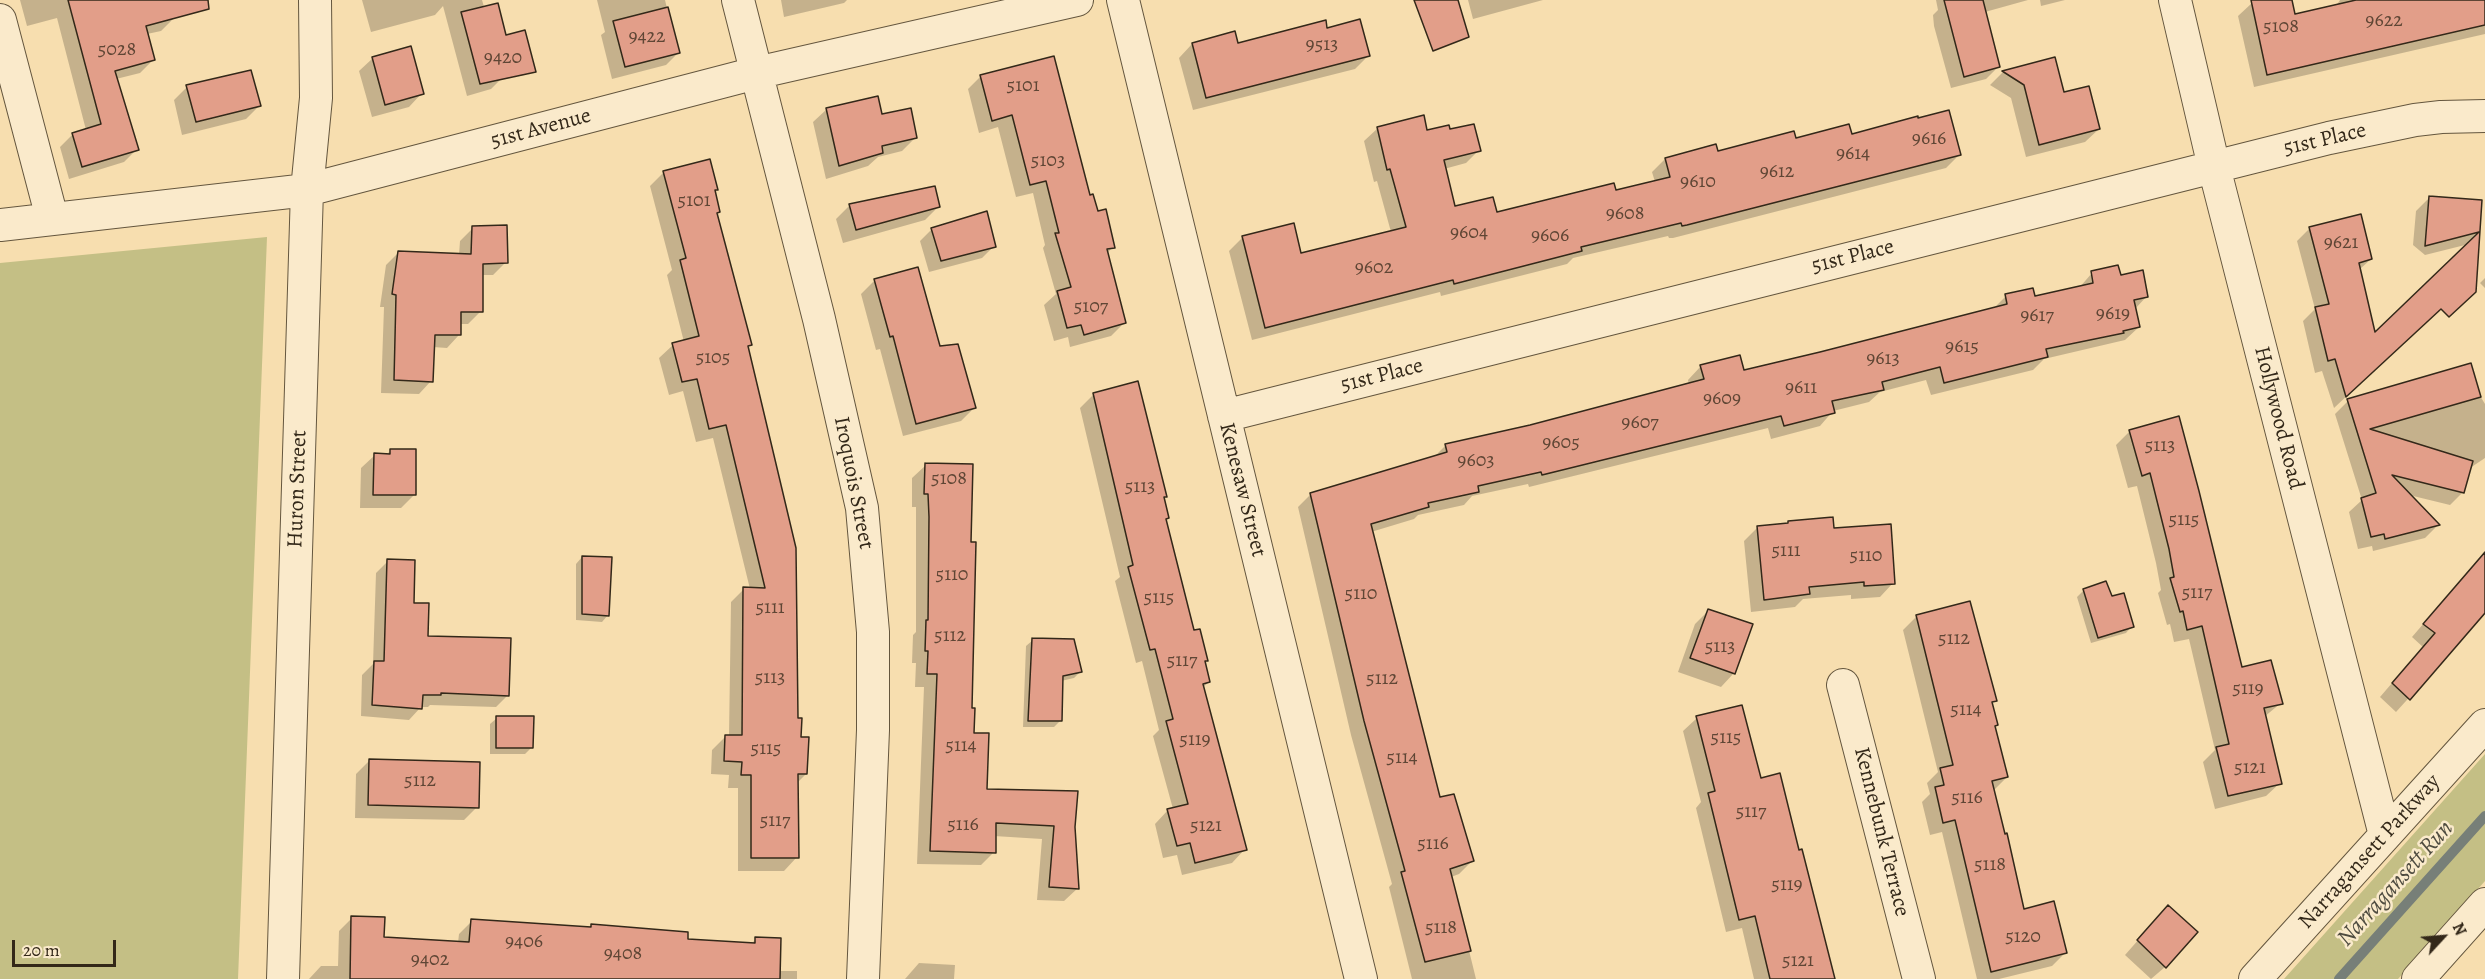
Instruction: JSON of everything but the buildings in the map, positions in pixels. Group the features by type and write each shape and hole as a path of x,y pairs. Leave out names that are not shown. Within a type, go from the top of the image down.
{"street":[{"name":"Huron Street","path":"284,979 307,190 316,98 315,0"},
{"name":"Iroquois Street","path":"738,0 819,319 862,508 873,632 873,720 862,979"},
{"name":"51st Avenue","path":"0,225 307,190 756,73 1077,0"},
{"name":"Kenesaw Street","path":"1123,0 1361,979"},
{"name":"Hollywood Road","path":"2175,0 2214,167 2385,835"},
{"path":"0,20 52,218"},
{"name":"51st Place","path":"1224,416 2329,138 2415,120 2485,116"},
{"name":"Kennebunk Terrace","path":"1843,685 1919,979"},
{"name":"Narragansett Parkway","path":"2255,979 2485,724"},
{"path":"2418,979 2485,904"}],"shaded area":[{"path":"267,237 238,979 0,979 0,263"},
{"path":"2485,754 2485,881 2398,979 2284,979"}],"waterway":[{"name":"Narragansett Run","path":"2339,979 2485,816"}]}
